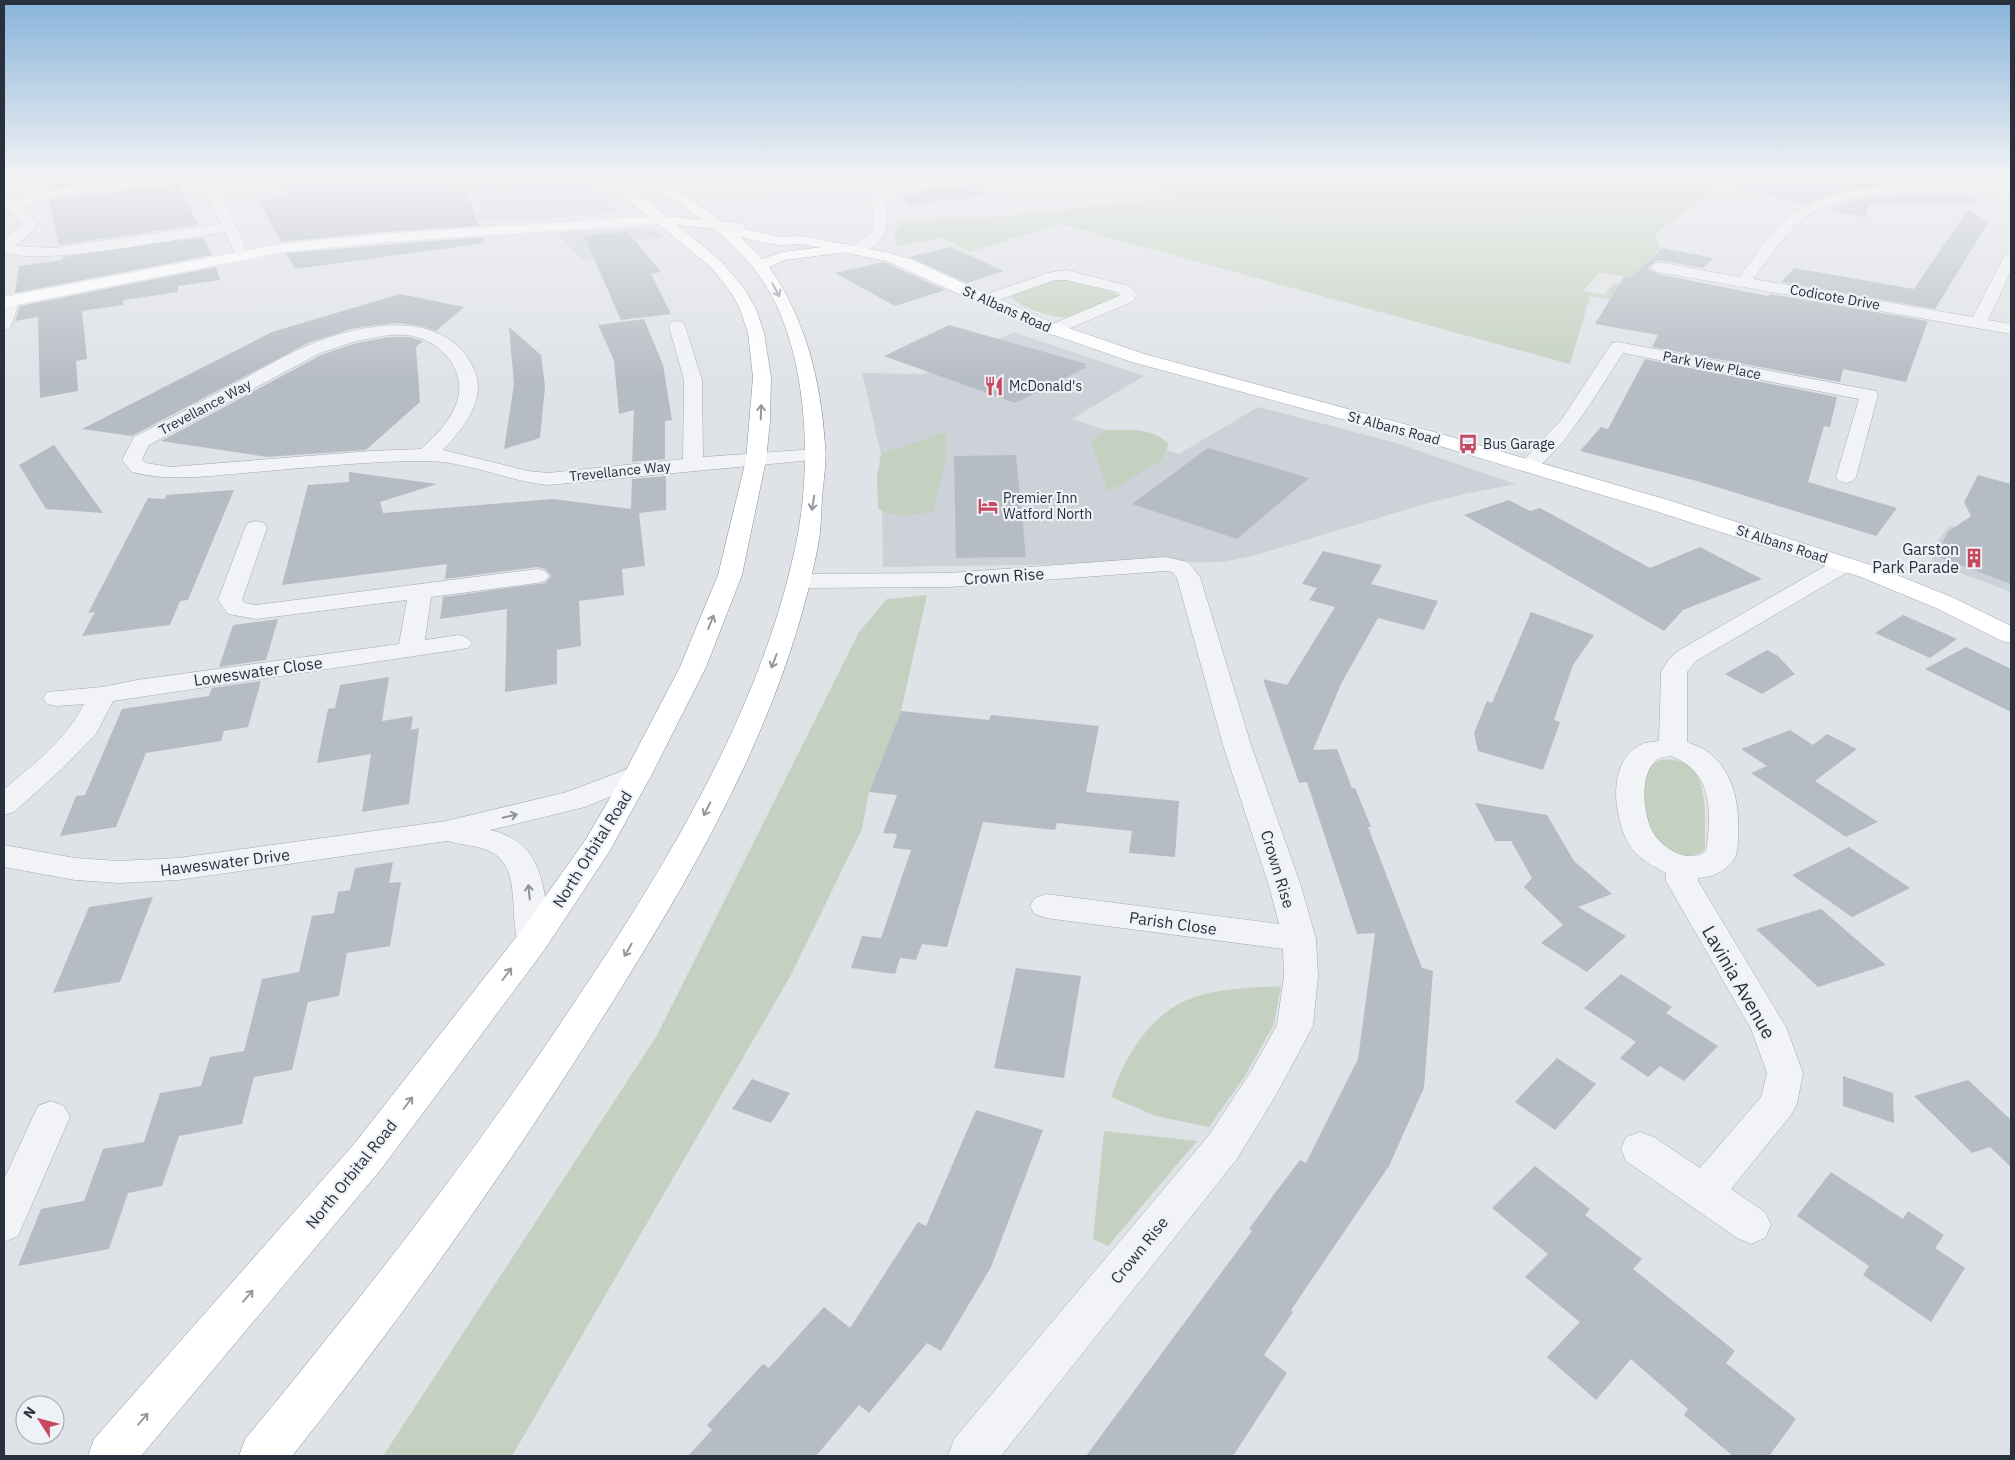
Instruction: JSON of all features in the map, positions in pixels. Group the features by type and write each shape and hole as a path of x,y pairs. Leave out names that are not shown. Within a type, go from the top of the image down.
{"main road":[{"name":"St Albans Road","path":"8,302 242,255 311,245"},
{"name":"North Orbital Road","path":"111,1456 368,1156 533,940 598,845 638,774 693,667 730,576 756,460 762,377 756,333 748,309 720,254 705,245"},
{"path":"720,254 721,245"},
{"path":"262,1456 444,1223 530,1101 622,960 684,856 738,748 775,658 799,581 815,492 816,455 810,382 798,338 774,285 760,265 741,245"},
{"name":"St Albans Road","path":"829,245 908,263 984,300 1054,330 1138,358 1434,438 1845,564 1945,603 2011,636"},
{"path":"760,265 782,256 850,249"}],"street":[{"path":"8,245 7,248 16,252 53,252 102,245"},
{"path":"238,245 242,255"},
{"path":"850,249 857,245"},
{"path":"1744,281 1773,245"},
{"path":"1978,323 2011,256"},
{"name":"Codicote Drive","path":"1658,267 2011,329"},
{"path":"984,300 1053,276 1066,274 1123,289 1129,294 1128,298 1114,306 1054,330"},
{"path":"4,325 8,302"},
{"path":"677,326 693,380 693,464"},
{"name":"Trevellance Way","path":"427,455 460,419 470,395 469,377 460,359 442,342 429,335 413,331 395,331 338,340 314,349 141,441 132,460 139,468 170,473 371,457 427,455 450,457 521,475 548,479 693,464 816,455"},
{"name":"Park View Place","path":"1529,466 1550,446 1575,417 1618,347 1869,395 1846,477"},
{"path":"256,528 230,600 237,609 256,612 537,576"},
{"name":"Crown Rise","path":"799,581 949,580 1164,564 1180,567 1188,577 1237,745 1285,886 1299,939 1301,976 1295,1026 1264,1084 1223,1147 971,1456"},
{"path":"1673,747 1674,672 1678,664 1687,656 1845,564"},
{"path":"411,650 420,591"},
{"name":"Loweswater Close","path":"56,698 102,695 138,688 460,643"},
{"path":"4,805 53,762 86,728 102,695"},
{"path":"1673,747 1697,758 1717,780 1725,810 1721,854 1708,866 1682,868 1663,859 1642,841 1632,820 1631,792 1635,770 1650,750 1673,747"},
{"name":"Haweswater Drive","path":"4,856 74,869 119,872 178,869 446,831 575,800 638,774"},
{"name":"Haweswater Drive","path":"446,831 500,843 521,863 528,884 533,940"},
{"name":"Lavinia Avenue","path":"1682,868 1682,881 1768,1027 1785,1073 1778,1104 1704,1193"},
{"name":"Parish Close","path":"1046,906 1299,939"},
{"path":"4,1223 51,1117"},
{"path":"1640,1149 1751,1225"}],"shaded area":[{"path":"568,245 620,245 621,255 581,260"},
{"path":"1014,332 1144,376 1072,419 1179,454 1258,407 1393,442 1516,484 1425,504 1256,555 1223,562 883,567 881,454 862,373 924,374"},
{"path":"1950,525 2011,547 2011,592 1931,562 1935,545"}],"green space":[{"path":"957,245 992,245 970,252"},
{"path":"1137,245 1659,245 1660,248 1632,278 1600,272 1583,291 1604,295 1614,283 1626,285 1613,300 1590,296 1570,364"},
{"path":"1059,278 1090,283 1105,288 1119,296 1087,313 1070,318 1052,316 1032,310 1011,297 1015,291"},
{"path":"1107,430 1148,432 1169,444 1161,461 1108,492 1091,440"},
{"path":"946,432 946,457 933,511 905,516 878,509 877,477 881,454"},
{"path":"927,595 901,711 869,792 862,829 791,975 512,1456 383,1456 656,1037 859,632 887,599"},
{"path":"1660,760 1677,761 1689,766 1697,776 1702,789 1705,819 1705,849 1699,853 1688,855 1676,853 1658,845 1642,812 1646,774 1652,764"},
{"path":"1281,986 1274,1024 1245,1076 1209,1127 1156,1116 1111,1097 1124,1066 1142,1036 1154,1023 1182,1002 1218,991"},
{"path":"1104,1131 1197,1141 1108,1246 1093,1239"}],"building":[{"path":"146,245 207,245 212,255 15,293 19,266 63,260 62,257"},
{"path":"383,245 469,245 295,269 286,253"},
{"path":"588,245 639,245 661,272 651,274 671,314 621,320"},
{"path":"1944,245 1974,245 1935,309 1781,282 1794,268 1914,289"},
{"path":"951,247 1004,271 967,283 909,257"},
{"path":"1662,248 1713,258 1703,268 1657,260 1648,268 1658,274 1768,296 1770,294 1928,321 1906,382 1843,369 1840,382 1652,347 1658,335 1595,324 1624,277 1631,278"},
{"path":"884,262 945,290 895,306 835,273"},
{"path":"216,267 220,280 178,286 178,292 123,300 123,305 82,311 87,359 76,361 78,391 40,398 38,317 15,321 20,306"},
{"path":"400,294 464,307 436,331 421,326 399,323 375,325 351,329 308,343 132,436 82,429 272,332"},
{"path":"644,319 663,365 672,420 665,421 665,459 632,462 634,410 619,414 614,360 598,325"},
{"path":"949,325 1087,364 1083,366 1087,367 1015,403 884,356"},
{"path":"509,327 541,355 545,387 540,438 504,449 514,384"},
{"path":"389,337 409,337 423,341 416,347 420,402 366,450 267,457 161,441 321,355 356,343"},
{"path":"1645,359 1837,397 1830,427 1824,426 1808,482 1897,508 1876,536 1697,481 1580,451 1601,427 1608,429"},
{"path":"54,445 103,513 46,509 19,465"},
{"path":"1208,448 1309,478 1237,539 1132,504"},
{"name":"Premier Inn Watford North","path":"1016,455 1026,557 956,558 954,456"},
{"path":"349,472 437,484 380,502 383,513 553,499 631,509 632,479 666,476 666,510 639,513 645,566 622,569 624,595 579,601 581,646 557,650 557,684 505,692 507,609 440,619 443,597 545,583 551,576 545,569 537,567 445,579 447,564 282,585 308,485 349,482"},
{"path":"1978,475 2011,484 2011,584 1936,556 1948,532 1971,516 1964,502"},
{"path":"234,490 188,600 180,601 170,625 82,636 95,612 88,613 148,498 164,499 167,495"},
{"path":"1509,500 1530,511 1540,508 1650,568 1700,547 1762,579 1683,610 1664,631 1464,515"},
{"path":"1323,551 1382,565 1371,584 1438,601 1424,630 1378,618 1342,682 1313,750 1337,749 1352,788 1355,788 1371,827 1368,827 1422,968 1433,971 1424,1088 1389,1166 1291,1310 1293,1312 1264,1355 1287,1373 1233,1456 1086,1456 1252,1231 1249,1229 1275,1193 1300,1160 1306,1163 1358,1059 1375,933 1357,934 1307,782 1299,783 1263,679 1287,685 1335,607 1309,600 1317,588 1302,584"},
{"path":"1531,612 1594,635 1573,665 1554,720 1560,722 1543,770 1478,751 1474,733 1487,701 1492,703"},
{"path":"1903,615 1957,639 1930,658 1875,633"},
{"path":"278,619 266,660 219,667 233,625"},
{"path":"1966,647 2011,669 2011,712 1925,669"},
{"path":"1767,650 1778,656 1795,674 1762,694 1725,674"},
{"path":"389,677 382,721 413,716 411,730 419,728 409,804 362,812 371,754 317,763 328,709 335,708 340,685"},
{"path":"261,681 248,727 224,731 221,741 146,753 116,827 60,836 76,796 85,795 122,709 209,696 212,688"},
{"path":"901,711 989,720 991,715 1099,726 1086,792 1179,801 1175,857 1129,853 1132,831 1057,823 1055,830 983,822 947,947 922,944 916,960 900,958 895,974 851,968 862,936 881,938 911,850 893,848 897,834 883,833 897,795 869,792"},
{"path":"1790,730 1813,745 1827,734 1857,749 1815,781 1878,822 1846,837 1751,773 1767,766 1741,749"},
{"path":"1475,803 1547,815 1574,861 1612,894 1578,907 1626,936 1587,972 1541,943 1563,925 1524,887 1532,878 1511,841 1495,841"},
{"path":"1849,847 1910,888 1852,917 1792,875"},
{"path":"393,862 389,883 401,882 390,946 347,953 339,996 308,1002 292,1070 254,1077 242,1124 179,1136 162,1186 128,1193 109,1249 18,1266 41,1209 84,1201 103,1149 144,1142 160,1093 201,1086 210,1057 244,1051 262,979 299,972 312,916 334,913 338,892 350,890 355,868"},
{"path":"153,897 120,982 53,993 89,907"},
{"path":"1821,909 1886,965 1818,987 1756,929"},
{"path":"1016,968 1081,976 1064,1078 994,1068"},
{"path":"1621,974 1672,1007 1666,1013 1718,1046 1684,1081 1660,1066 1648,1077 1620,1058 1636,1042 1584,1008"},
{"path":"1557,1058 1596,1084 1555,1130 1515,1102"},
{"path":"1843,1076 1893,1093 1894,1123 1843,1106"},
{"path":"752,1079 790,1093 771,1123 732,1109"},
{"path":"1968,1080 2011,1120 2011,1167 1990,1147 1972,1153 1914,1096"},
{"path":"976,1110 1043,1130 991,1267 941,1351 927,1343 869,1413 859,1405 816,1456 688,1456 712,1430 707,1425 763,1364 769,1368 824,1307 850,1328 918,1222 926,1226"},
{"path":"1535,1166 1590,1209 1585,1215 1642,1259 1633,1269 1735,1351 1726,1363 1796,1419 1769,1456 1733,1456 1684,1415 1688,1409 1631,1359 1596,1400 1547,1357 1580,1322 1525,1277 1548,1254 1492,1208"},
{"path":"1831,1172 1903,1219 1908,1211 1944,1235 1935,1248 1965,1268 1931,1322 1863,1275 1869,1266 1797,1216"}],"place":[{"name":"McDonald's","path":"994,386"},
{"name":"Bus Garage","path":"1468,444"},
{"name":"Premier Inn Watford North","path":"988,506"},
{"name":"Garston Park Parade","path":"1974,558"}]}
